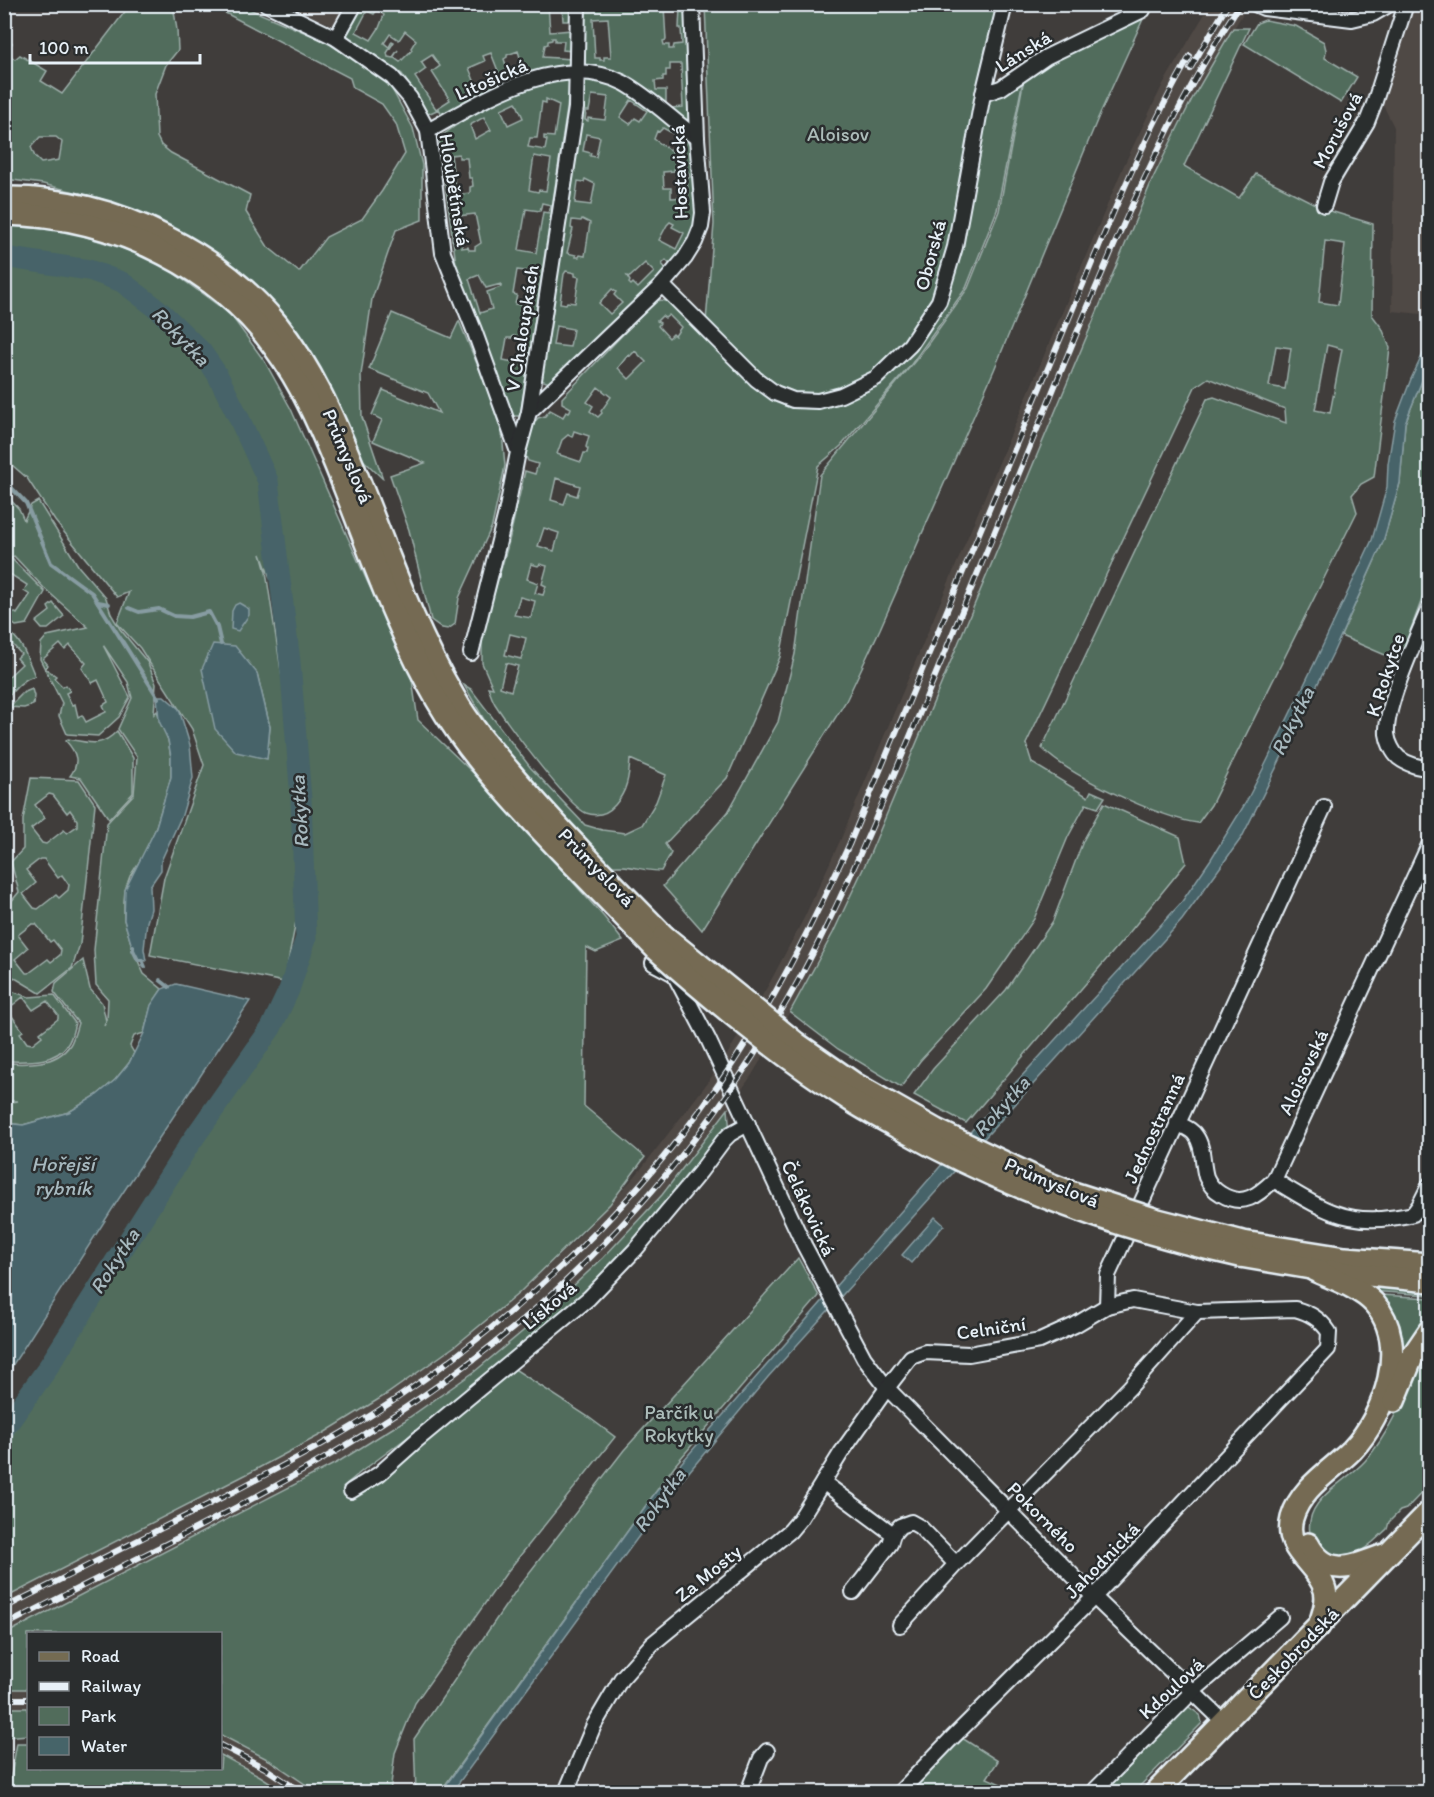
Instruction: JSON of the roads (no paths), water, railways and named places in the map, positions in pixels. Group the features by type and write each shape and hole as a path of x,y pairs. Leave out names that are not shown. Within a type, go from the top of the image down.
{"main road":[{"name":"Průmyslová","path":"4,198 41,200 79,206 115,215 157,232 196,253 231,279 276,322 302,359 330,411 408,604 433,658 462,710 490,748 658,949"},
{"name":"Průmyslová","path":"4,214 74,221 103,228 138,241 198,274 255,322 282,358 312,410 397,619 444,712 473,753 512,799 602,895 658,949 855,1084 936,1130 1045,1182 1242,1249 1314,1270 1430,1281"},
{"name":"Průmyslová","path":"1242,1249 1430,1264"},
{"path":"1314,1270 1363,1294 1373,1303 1384,1321 1391,1364 1383,1400 1365,1434 1309,1488 1291,1520 1291,1536 1298,1552 1321,1581 1325,1591 1319,1626"},
{"path":"1390,1553 1350,1567 1334,1567 1321,1561 1311,1550 1305,1536 1305,1519 1313,1503 1352,1467 1374,1440 1387,1417 1413,1355 1430,1330"},
{"name":"Českobrodská","path":"1156,1792 1430,1511"},
{"path":"1313,1571 1342,1589 1354,1590"}],"street":[{"name":"Hloubětínská","path":"266,4 336,38 392,77 410,98 428,131 443,253 474,330 518,452"},
{"path":"336,38 355,4"},
{"name":"V Chaloupkách","path":"471,653 529,412 576,108 578,4"},
{"name":"Hostavická","path":"529,412 662,285 686,258 701,227 702,197 697,138 692,4"},
{"name":"Oborská","path":"662,285 756,379 775,393 793,400 818,401 841,395 876,378 910,345 939,301 956,248 983,94 1005,4"},
{"name":"Lánská","path":"983,94 1001,88 1046,57 1143,10 1140,4"},
{"path":"1255,4 1264,8 1352,19 1373,14 1390,4"},
{"name":"Morušová","path":"1324,205 1331,182 1367,122 1406,4"},
{"name":"Litošická","path":"428,131 507,89 537,78 577,72 604,75 624,84 650,99 697,138"},
{"name":"K Rokytce","path":"1430,606 1394,698 1387,732 1390,744 1398,758 1412,765 1430,769"},
{"name":"Jednostranná","path":"1107,1306 1108,1275 1324,807"},
{"name":"Aloisovská","path":"1177,1123 1190,1129 1198,1139 1208,1181 1218,1193 1232,1199 1246,1200 1274,1180 1430,843"},
{"name":"Čelákovická","path":"658,949 708,1038 804,1245 838,1311 864,1358 887,1388"},
{"name":"Lísková","path":"351,1491 379,1474 589,1298 635,1250 730,1134 748,1124"},
{"path":"1274,1180 1331,1213 1361,1220 1413,1214 1430,1185"},
{"path":"1107,1306 1133,1300 1197,1312"},
{"name":"Celniční","path":"887,1388 911,1356 925,1352 969,1354 1040,1341 1075,1325 1107,1306"},
{"name":"Jahodnická","path":"900,1792 1094,1597 1328,1349 1329,1332 1321,1321 1307,1312 1295,1309 1197,1312"},
{"path":"900,1625 956,1564 1130,1387 1197,1312"},
{"name":"Za Mosty","path":"567,1792 594,1725 621,1679 652,1644 790,1531 887,1388"},
{"name":"Pokorného","path":"887,1388 1094,1597 1225,1723"},
{"path":"822,1482 893,1534"},
{"path":"853,1592 890,1544 893,1534 900,1526 911,1522 920,1527 956,1564"},
{"name":"Kdoulová","path":"1093,1792 1192,1692 1280,1617"},
{"path":"748,1792 761,1758 767,1751"}],"water":[{"path":"1429,341 1429,363 1405,423 1400,483 1383,542 1333,653 1242,837 1182,920 768,1377 663,1503 452,1792 441,1792 655,1493 972,1130 1181,903 1211,859 1245,804 1266,763 1372,540 1387,487 1395,421"},
{"path":"239,603 249,609 249,615 238,631 231,629 232,611"},
{"path":"213,644 235,646 257,673 270,727 267,759 236,752 215,729 202,669"},
{"path":"157,696 164,696 179,709 190,745 193,778 182,815 161,861 161,870 150,886 151,909 144,949 146,961 138,960 124,920 125,890 155,830 171,777 171,757 168,740 159,721"},
{"name":"Hořejší rybník","path":"176,984 250,1001 118,1200 5,1377 5,1123 23,1125 69,1112 97,1095 115,1080 129,1063 144,1033 151,1005 162,989"},
{"path":"935,1217 944,1225 911,1263 902,1255"}],"waterway":[{"name":"Rokytka","path":"4,257 89,270 122,282 159,310 201,351 217,374 268,481 290,662 301,799 306,938 289,990 271,1028 189,1145 45,1372 4,1429"},
{"path":"4,480 26,503 51,563 92,593 158,698"},
{"path":"98,602 109,604"},
{"path":"129,608 139,612 159,609 174,616 190,617 209,612 217,627 221,644"},
{"path":"133,946 138,960 142,960 145,967"},
{"path":"160,980 169,987"}],"railway":[{"path":"1190,69 1228,4"},
{"path":"4,1626 279,1484 411,1404 473,1360 533,1311 578,1270 661,1181 699,1133 735,1084 768,1032 827,925 882,804 1108,259 1169,129 1240,4"},
{"path":"4,1608 308,1452 393,1401 490,1329 536,1290 622,1205 699,1112 733,1063 765,1010 809,929 849,845 1116,206 1151,130 1190,56"},
{"path":"4,1699 27,1699"},
{"path":"222,1746 265,1768 301,1792"}],"park label":[{"name":"Aloisov","path":"838,134"},
{"name":"Parčík u Rokytky","path":"679,1424"}]}
